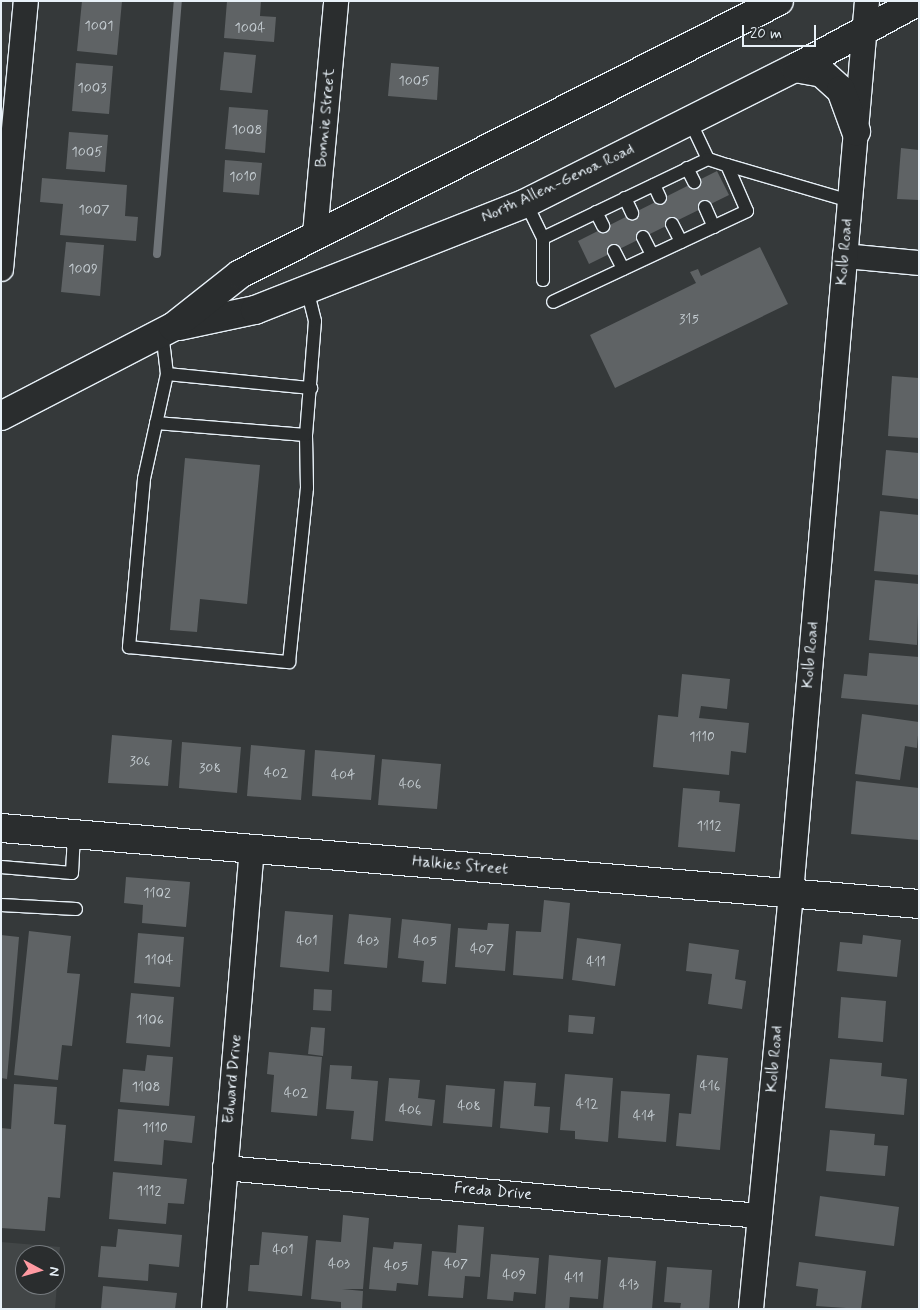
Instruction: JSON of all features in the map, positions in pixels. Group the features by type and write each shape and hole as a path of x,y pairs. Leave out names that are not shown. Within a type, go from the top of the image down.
{"main road":[{"name":"North Allen-Genoa Road","path":"1,416 167,330 240,274 315,234 779,1"},
{"name":"North Allen-Genoa Road","path":"167,330 255,310 526,203 795,68 909,6"},
{"path":"795,68 822,73 841,90 856,131"},
{"name":"Halkies Street","path":"1,828 919,904"}],"street":[{"path":"1,269 26,1"},
{"name":"Bonnie Street","path":"315,234 336,1"},
{"name":"Kolb Road","path":"751,1309 791,893 867,1"},
{"path":"844,256 919,263"},
{"name":"Edward Drive","path":"214,1309 252,849"},
{"name":"Freda Drive","path":"225,1168 760,1216"}],"lane":[{"path":"690,120 708,159"},
{"path":"543,238 708,159 850,201"},
{"path":"553,302 748,211 727,165"},
{"path":"687,168 694,182"},
{"path":"654,184 660,198"},
{"path":"625,198 632,213"},
{"path":"526,203 543,238 543,280"},
{"path":"705,208 714,227"},
{"path":"596,212 603,226"},
{"path":"672,224 681,242"},
{"path":"643,237 652,255"},
{"path":"614,251 623,269"},
{"path":"167,330 167,374 144,480 129,647 289,662 307,488 306,435 315,321 308,290"},
{"path":"167,374 311,388"},
{"path":"156,423 306,435"},
{"path":"1,867 72,873 74,834"},
{"path":"1,905 76,909"}],"shaded area":[{"path":"1,1242 36,1245 15,1245 15,1295 56,1295 55,1309 1,1309"}],"building":[{"path":"82,1 122,1 117,55 77,51"},
{"path":"227,1 261,1 260,16 276,17 274,42 224,38"},
{"path":"224,52 256,55 252,93 220,90"},
{"path":"76,63 113,66 109,114 72,111"},
{"path":"391,63 439,67 437,100 388,96"},
{"path":"229,107 268,110 265,153 225,149"},
{"path":"69,132 108,135 105,172 66,169"},
{"path":"901,148 919,150 919,200 897,199"},
{"path":"225,160 262,163 259,195 223,192"},
{"path":"717,171 729,195 589,264 578,241"},
{"path":"42,178 127,185 125,216 138,217 136,241 60,235 63,204 40,202"},
{"path":"66,242 104,245 100,296 61,292"},
{"path":"760,247 788,304 615,388 590,335 696,283 690,272 698,269 701,276"},
{"path":"892,376 919,378 919,438 888,436"},
{"path":"886,450 919,453 919,499 882,495"},
{"path":"185,458 260,465 247,604 200,599 197,632 170,630"},
{"path":"880,511 919,515 919,575 874,571"},
{"path":"875,580 919,584 917,645 869,640"},
{"path":"869,653 919,657 919,705 841,698 844,674 867,676"},
{"path":"682,674 730,679 727,709 701,706 699,718 749,723 746,753 731,751 729,775 653,767 658,715 678,717"},
{"path":"862,714 919,722 917,748 905,746 900,780 855,774"},
{"path":"112,735 172,740 168,786 108,783"},
{"path":"182,742 241,747 237,793 179,788"},
{"path":"251,745 305,750 301,800 247,796"},
{"path":"315,750 375,755 371,800 312,796"},
{"path":"382,759 441,764 437,809 378,805"},
{"path":"856,781 919,788 919,840 851,834"},
{"path":"683,788 720,791 719,802 740,804 735,852 678,847"},
{"path":"126,877 190,882 186,927 142,923 143,905 124,903"},
{"path":"544,900 570,903 563,979 513,975 516,931 541,932"},
{"path":"285,911 333,915 329,972 280,967"},
{"path":"349,914 391,918 387,968 344,964"},
{"path":"402,919 451,924 446,984 422,982 424,961 398,958"},
{"path":"488,923 509,924 505,971 455,967 458,928 487,930"},
{"path":"29,931 71,936 67,973 80,974 72,1046 62,1045 58,1080 14,1075"},
{"path":"138,933 184,937 180,987 134,983"},
{"path":"1,935 19,937 7,1079 1,1078"},
{"path":"863,935 901,940 897,977 837,971 840,942 862,944"},
{"path":"577,938 621,944 615,986 572,980"},
{"path":"689,943 739,950 735,979 746,981 742,1009 708,1004 712,974 686,971"},
{"path":"314,989 332,990 331,1011 313,1010"},
{"path":"131,993 174,997 170,1047 126,1043"},
{"path":"841,997 886,1001 883,1042 838,1038"},
{"path":"569,1015 595,1017 593,1034 568,1032"},
{"path":"311,1027 325,1028 323,1056 308,1054"},
{"path":"269,1052 322,1057 317,1116 271,1112 274,1075 267,1074"},
{"path":"147,1055 173,1057 169,1106 120,1102 123,1069 145,1071"},
{"path":"697,1055 728,1058 720,1150 676,1146 679,1113 691,1114"},
{"path":"830,1059 882,1063 881,1076 907,1079 904,1115 825,1108"},
{"path":"330,1065 352,1066 351,1079 378,1081 373,1141 351,1139 354,1111 326,1109"},
{"path":"565,1074 613,1078 608,1142 575,1139 575,1131 560,1130"},
{"path":"389,1078 420,1080 418,1098 435,1100 432,1126 385,1121"},
{"path":"504,1081 536,1083 534,1106 550,1107 548,1133 500,1128"},
{"path":"14,1084 57,1087 54,1124 66,1125 60,1198 48,1197 45,1231 1,1228 1,1128 11,1129"},
{"path":"446,1085 495,1089 492,1127 443,1123"},
{"path":"621,1091 670,1094 666,1142 618,1138"},
{"path":"118,1109 195,1116 192,1143 164,1140 162,1165 114,1161"},
{"path":"830,1130 875,1134 874,1145 888,1146 885,1176 826,1171"},
{"path":"113,1172 187,1179 184,1204 168,1203 166,1224 109,1219"},
{"path":"820,1196 899,1207 894,1246 815,1236"},
{"path":"343,1215 369,1218 363,1289 342,1289 363,1291 362,1309 341,1309 341,1302 311,1299 316,1240 341,1242"},
{"path":"458,1225 484,1227 480,1277 465,1276 463,1298 428,1296 432,1251 456,1253"},
{"path":"118,1229 182,1235 179,1267 149,1264 148,1281 98,1277 101,1246 116,1247"},
{"path":"262,1232 308,1236 302,1296 248,1291 250,1265 259,1265"},
{"path":"394,1242 422,1244 418,1285 397,1283 396,1291 369,1289 373,1247 393,1249"},
{"path":"491,1254 539,1258 536,1294 514,1292 513,1301 487,1299"},
{"path":"549,1255 601,1260 598,1299 570,1297 569,1309 545,1309"},
{"path":"608,1257 656,1261 652,1309 603,1309"},
{"path":"799,1262 866,1271 861,1309 816,1306 818,1289 796,1286"},
{"path":"667,1267 712,1270 709,1309 680,1309 681,1303 664,1302"},
{"path":"103,1286 177,1293 175,1309 101,1309"}],"waterway":[{"path":"157,254 178,1"}]}
